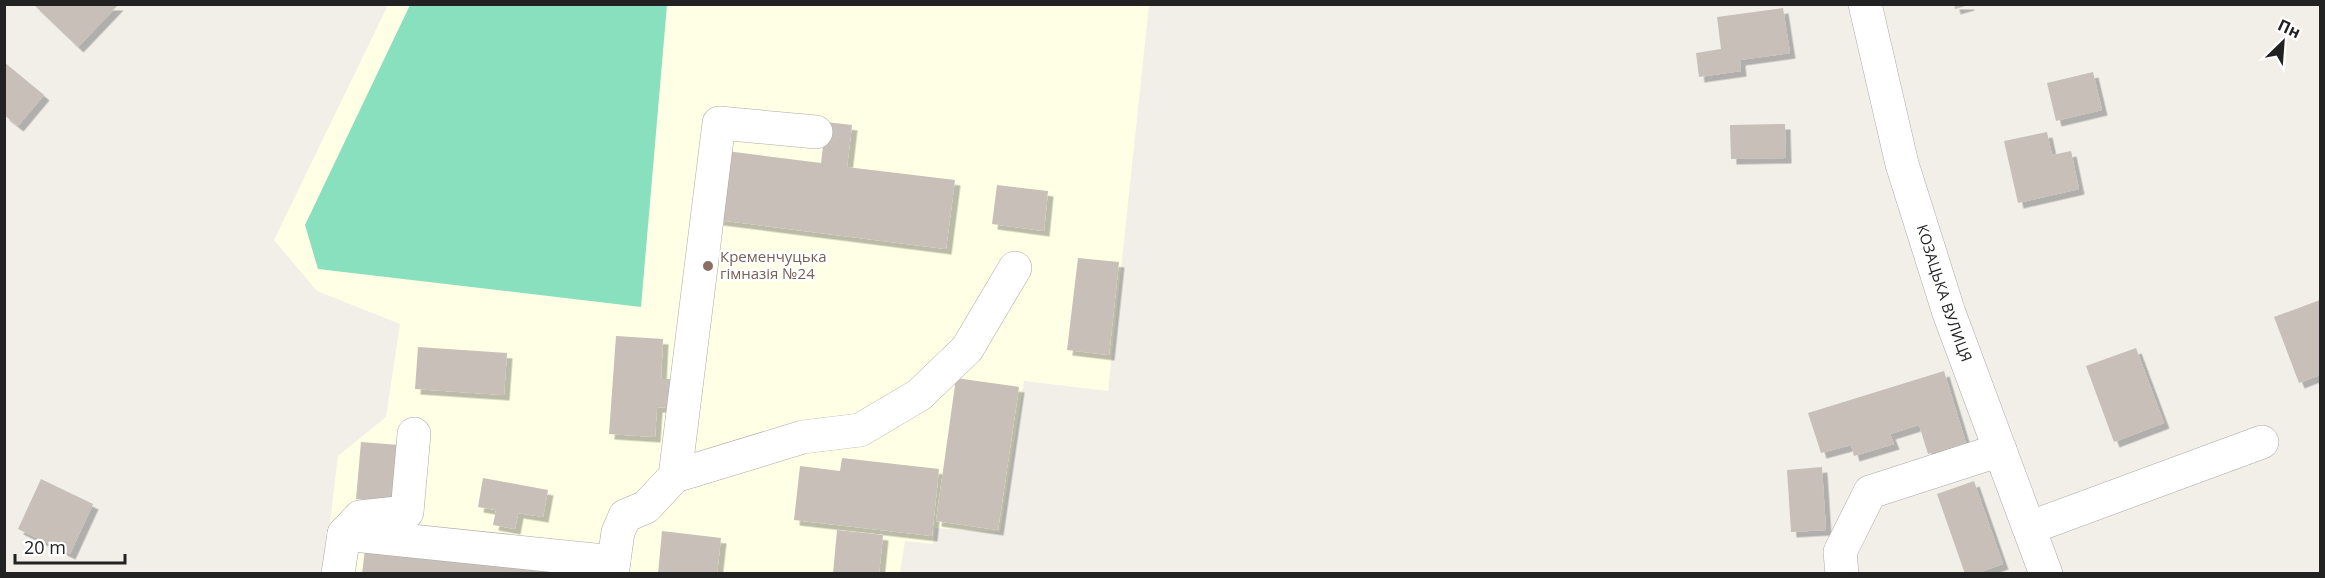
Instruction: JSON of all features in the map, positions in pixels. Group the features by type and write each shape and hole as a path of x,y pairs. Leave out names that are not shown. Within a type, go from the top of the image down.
{"street":[{"name":"КОЗАЦЬКА ВУЛИЦЯ","path":"1865,4 1902,164 1949,313 2046,573"},
{"path":"675,476 719,123 816,132"},
{"path":"344,534 613,568 618,532 625,516 646,507 675,476 803,437 860,430 919,395 967,349 1015,268"},
{"path":"338,573 344,534 360,517 407,512 414,434"},
{"path":"2029,528 2262,442"},
{"path":"1842,573 1840,552 1870,492 2000,450"}],"shaded area":[{"name":"Кременчуцька гімназія №24","path":"388,5 1149,5 1108,391 1024,381 1000,532 935,528 933,544 905,541 900,573 324,573 338,456 386,417 400,324 317,291 274,240"}],"green space":[{"path":"410,5 667,5 641,307 318,269 305,225"}],"building":[{"path":"1954,4 1969,4 1969,5 1955,9"},
{"path":"34,5 118,5 78,47"},
{"path":"1783,8 1790,53 1740,60 1741,71 1699,77 1696,53 1721,49 1717,17"},
{"path":"4,62 44,95 18,126 4,115"},
{"path":"2093,72 2102,110 2056,121 2047,83"},
{"path":"826,122 852,125 847,167 955,180 946,249 718,220 726,151 821,163"},
{"path":"1785,124 1786,158 1731,159 1730,125"},
{"path":"2047,132 2052,155 2071,151 2079,189 2018,203 2004,141"},
{"path":"997,185 1048,191 1044,231 992,224"},
{"path":"1078,258 1119,262 1109,355 1067,350"},
{"path":"2320,300 2320,375 2299,383 2274,317"},
{"path":"616,336 663,339 661,379 675,379 673,408 657,407 655,437 609,434"},
{"path":"418,347 507,353 504,395 415,389"},
{"path":"2136,348 2164,423 2114,442 2086,366"},
{"path":"1944,371 1966,443 1928,454 1919,425 1890,434 1894,444 1854,456 1851,445 1821,453 1808,413"},
{"path":"956,378 1019,387 998,530 936,521"},
{"path":"361,442 399,445 395,503 356,499"},
{"path":"842,458 939,469 932,536 794,520 800,466 840,471"},
{"path":"1822,467 1826,530 1791,532 1787,470"},
{"path":"483,478 548,490 543,517 518,513 515,529 493,525 496,510 478,507"},
{"path":"41,479 93,504 70,554 18,529"},
{"path":"1974,481 2003,564 1975,574 1965,574 1937,494"},
{"path":"837,530 883,535 879,574 833,574"},
{"path":"662,531 721,538 717,574 658,574"},
{"path":"365,549 560,572 560,574 362,574"}],"place":[{"name":"Кременчуцька гімназія №24","path":"708,266"}]}
